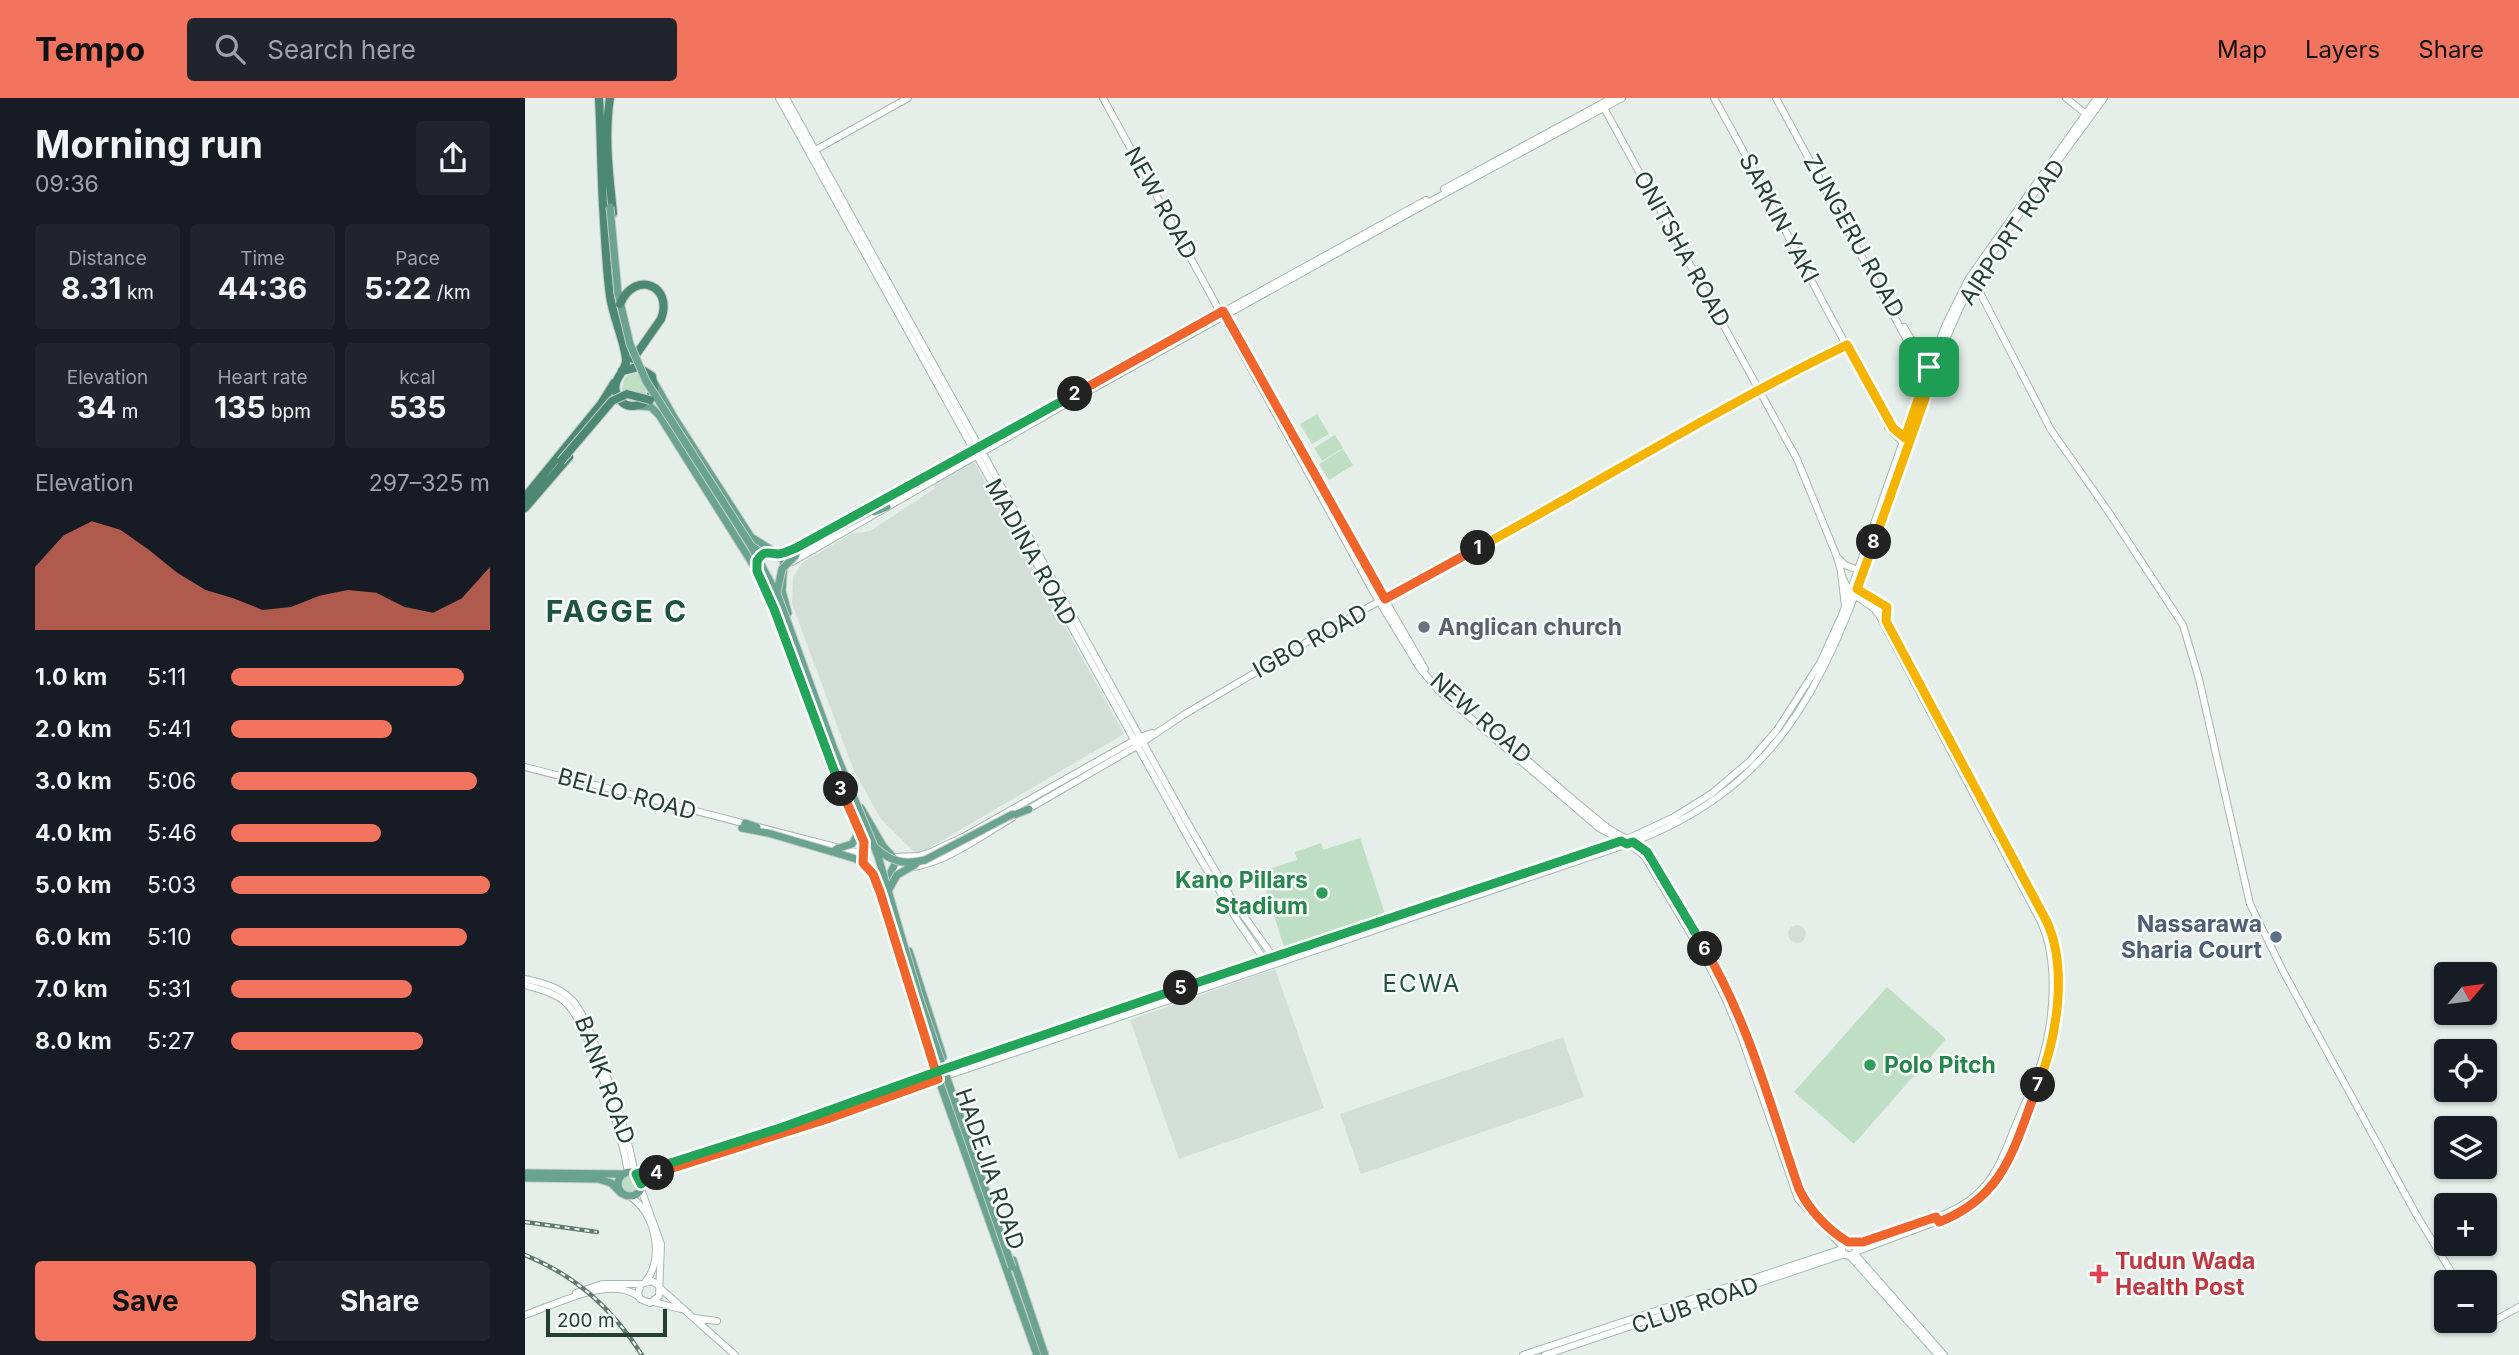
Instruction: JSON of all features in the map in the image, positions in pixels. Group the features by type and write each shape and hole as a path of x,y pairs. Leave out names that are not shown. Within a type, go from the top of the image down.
{"highway":[{"path":"559,465 608,409 616,405 635,406 652,397 653,379 637,352 627,327 622,302 606,187 599,98"},
{"path":"610,98 606,133 610,295 627,360 615,390 621,401 635,406"},
{"path":"525,497 601,404 661,319 664,306 661,296 648,285 630,288 620,304"},
{"path":"622,372 643,369 653,379"},
{"path":"525,508 611,401 628,394 652,401"}],"main road":[{"name":"MADINA ROAD","path":"779,98 812,152 1099,672 1233,901 1275,960"},
{"name":"MADINA ROAD","path":"786,98 812,152"},
{"path":"812,152 908,98"},
{"name":"NEW ROAD","path":"1103,98 1382,601 1431,681 1606,827 1627,841 1650,865 1706,960 1726,1000 1802,1201 1849,1250"},
{"path":"759,574 757,561 760,556 769,551 776,553 796,548 885,503 1221,313 1612,98"},
{"path":"1405,213 1622,98"},
{"name":"SARKIN YAKI","path":"1714,98 1790,238 1842,345 1893,428 1906,442"},
{"path":"1778,98 1901,331 1920,363 1931,371"},
{"name":"ZUNGERU ROAD","path":"1778,98 1916,349 1931,371"},
{"path":"2066,98 2086,114"},
{"name":"AIRPORT ROAD","path":"1753,763 1773,747 1816,684 1837,642 1946,324 1969,278 2097,98"},
{"name":"AIRPORT ROAD","path":"1931,371 1974,281 2105,98"},
{"name":"ONITSHA ROAD","path":"1604,108 1801,467 1840,569"},
{"path":"606,187 620,304 630,344 646,381 750,544 778,596 834,749 874,847 919,997 1009,1267"},
{"path":"608,207 614,293 621,329 632,363 652,401 747,547 774,598 834,762 862,827 903,961 1016,1285"},
{"path":"1974,281 2051,430 2109,511 2179,621 2196,680 2249,911 2413,1216 2448,1270"},
{"name":"IGBO ROAD","path":"892,870 913,868 935,860 1324,632 1842,345"},
{"path":"653,379 675,419 751,537 776,553 784,561 785,567"},
{"path":"635,406 651,407 659,415 759,574 840,787 862,833 865,865 876,874 885,876 892,870"},
{"name":"AIRPORT ROAD","path":"948,1071 1660,831 1727,791 1753,763 1806,688 1834,636 1845,606 1854,591 1858,570 1906,442"},
{"path":"778,596 779,575 788,562 885,503"},
{"path":"759,574 774,580 781,575 785,567 885,503"},
{"path":"750,544 765,555 785,556 869,513"},
{"path":"1837,557 1845,565 1858,570"},
{"path":"1523,1355 1937,1219 1977,1194 1992,1177 2003,1158 2044,1052 2049,1026 2052,956 2047,936 1880,610 1854,591 1840,569"},
{"path":"1840,569 1845,606"},
{"path":"781,575 786,607 839,755 860,805 883,846 893,857"},
{"name":"MADINA ROAD","path":"1139,741 1223,897 1266,963"},
{"name":"BELLO ROAD","path":"525,767 743,825 864,852"},
{"path":"888,892 894,879 903,871 943,854 1027,806"},
{"name":"IGBO ROAD","path":"893,857 919,856 931,852 1027,806"},
{"path":"874,847 896,862 925,860 1013,814"},
{"path":"743,825 861,860 876,874"},
{"name":"BELLO ROAD","path":"743,825 865,865"},
{"path":"768,832 841,849 856,840 862,827"},
{"path":"864,852 875,845 883,846"},
{"name":"HADEJIA ROAD","path":"893,857 893,898 1037,1355"},
{"name":"HADEJIA ROAD","path":"876,874 937,1076 1045,1355"},
{"name":"BANK ROAD","path":"525,979 557,988 575,1002 587,1023 632,1155 630,1174"},
{"name":"BANK ROAD","path":"525,985 557,996 570,1008 582,1027 603,1075"},
{"path":"835,1109 853,1107 924,1079 932,1069 935,1056"},
{"path":"625,1195 635,1195 652,1175 661,1171 825,1119 948,1071"},
{"path":"525,1173 630,1174 937,1076"},
{"path":"630,1174 641,1186 661,1244 656,1275 643,1283 638,1290 640,1299"},
{"path":"625,1195 618,1183 630,1174"},
{"path":"525,1178 598,1179 611,1183 641,1208 652,1231 657,1258 659,1296 654,1302"},
{"path":"1849,1250 1938,1355"},
{"path":"1849,1250 1944,1355"},
{"name":"CLUB ROAD","path":"1545,1355 1849,1250"},
{"path":"525,1313 597,1286 655,1282 735,1355"},
{"path":"525,1313 607,1288 628,1290 647,1303 654,1302 689,1312"},
{"path":"2497,1317 2519,1307"},
{"path":"695,1318 717,1321"}],"shaded area":[{"path":"973,460 1124,734 917,855 881,819 854,771 792,604 793,577 802,563 851,534 870,531 934,489 935,482"},
{"path":"1793,925 1801,925 1806,934 1804,941 1793,943 1788,938 1788,930"},
{"path":"1275,969 1324,1108 1179,1159 1130,1020"},
{"path":"1563,1037 1584,1097 1361,1174 1340,1114"}],"green space":[{"path":"634,373 640,374 648,386 645,395 623,392 625,377"},
{"path":"1317,414 1329,434 1312,444 1300,424"},
{"path":"1335,435 1343,448 1322,461 1314,448"},
{"path":"1343,449 1353,465 1329,480 1319,464"},
{"name":"Kano Pillars Stadium","path":"1360,838 1385,914 1284,947 1260,872 1297,860 1295,852 1321,843 1323,850"},
{"name":"Polo Pitch","path":"1887,987 1946,1039 1854,1144 1794,1092"},
{"path":"630,1175 636,1178 639,1184 636,1190 630,1193 624,1190 621,1184 624,1178"}],"railway":[{"path":"525,1222 597,1232"},
{"path":"525,1255 577,1283 618,1322 642,1355"}],"place":[{"name":"Anglican church","path":"1424,627"},
{"name":"Kano Pillars Stadium","path":"1322,893"},
{"name":"Nassarawa Sharia Court","path":"2276,937"},
{"name":"Polo Pitch","path":"1870,1065"},
{"name":"Tudun Wada Health Post","path":"2099,1274"}],"district":[{"name":"FAGGE C","path":"617,612"},
{"name":"ECWA","path":"1422,984"}],"route":[{"path":"1929,367 1905,438 1893,428 1847,345 1815,359 1629,461 1385,599 1223,311 796,548 778,554 769,551 764,553 757,561 757,571 765,585 840,787 862,833 866,850 863,863 873,874 880,892 916,1012 936,1072 938,1079 825,1119 661,1171 641,1184 636,1174 646,1170 780,1128 835,1109 936,1072 947,1068 1273,956 1621,841 1639,845 1652,858 1710,957 1748,1039 1799,1189 1805,1201 1829,1228 1848,1242 1859,1243 1936,1217 1939,1222 1968,1208 1989,1191 2004,1169 2046,1065 2054,1028 2057,961 2055,941 2047,922 1886,621 1887,607 1857,589 1935,370 1929,367"}]}
